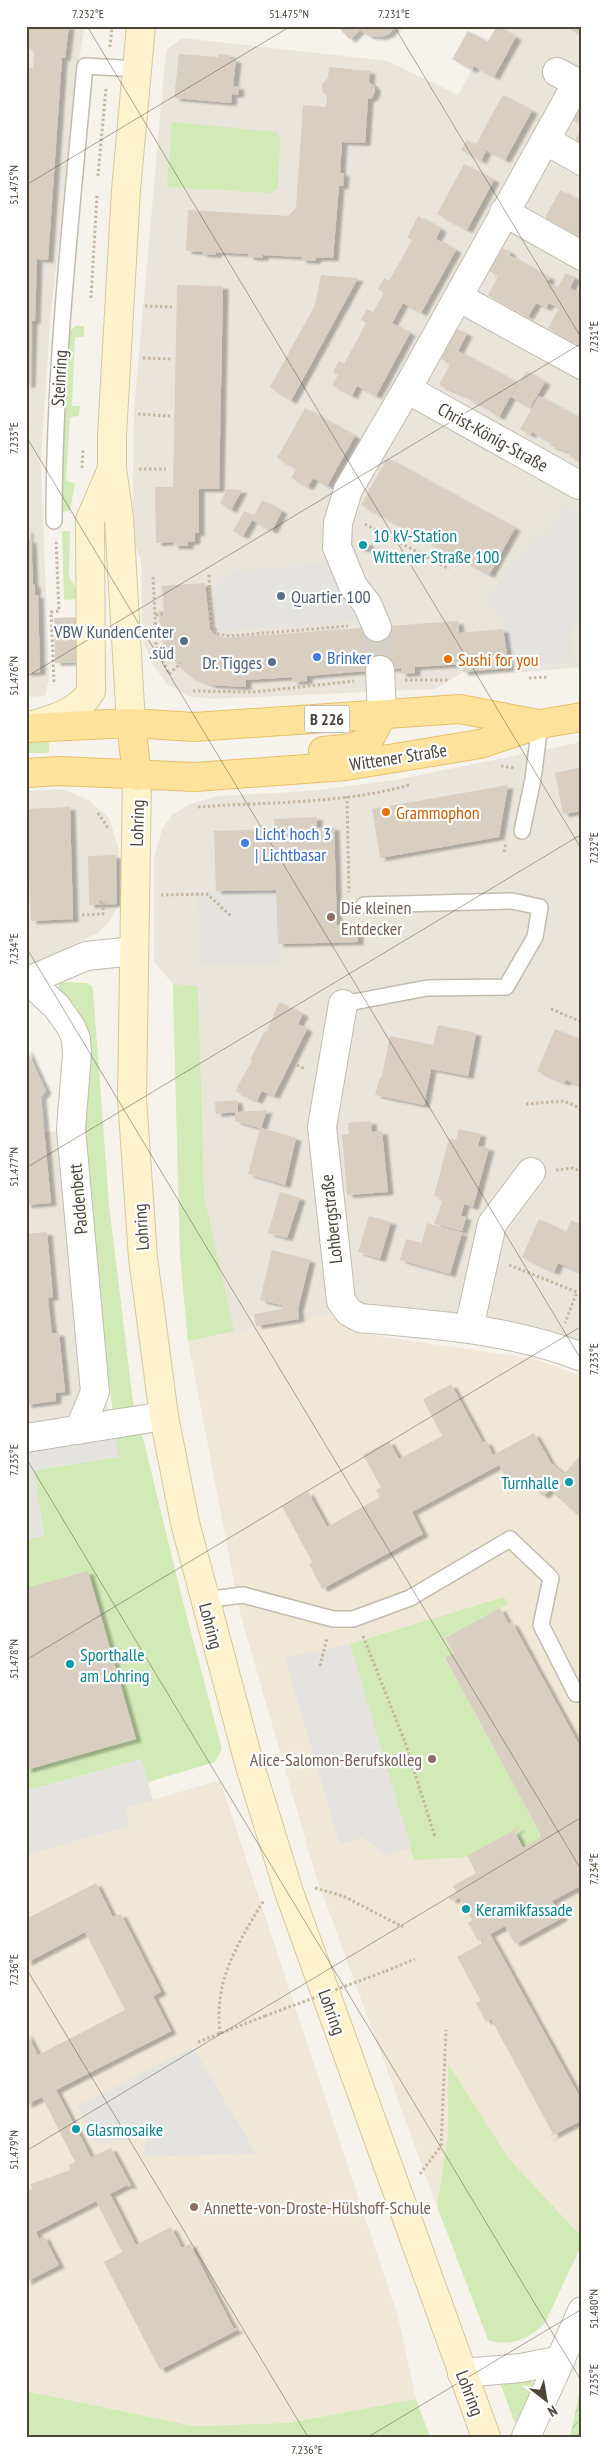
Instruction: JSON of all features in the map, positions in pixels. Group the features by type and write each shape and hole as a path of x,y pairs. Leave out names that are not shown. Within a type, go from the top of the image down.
{"main road":[{"name":"Wittener Straße","path":"26,728 131,723 194,727 460,709 540,724"},
{"name":"Wittener Straße","path":"253,773 283,758 353,748 369,740 382,715"},
{"name":"Wittener Straße","path":"26,773 60,771 137,776 196,777 346,766 480,744 540,724 582,717"},
{"path":"131,723 137,776"}],"street":[{"path":"131,723 124,645 119,518 112,469 112,413 126,190 141,26"},
{"path":"376,626 367,604 353,586 341,562 337,546 340,510 348,490 407,389 545,140 572,79"},
{"path":"545,140 582,161"},
{"path":"504,212 582,256"},
{"path":"458,296 582,365"},
{"name":"Christ-König-Straße","path":"407,389 579,485"},
{"path":"26,728 56,718 75,709 86,700 91,691 90,520 112,469"},
{"path":"380,675 382,715"},
{"name":"Lohring","path":"137,776 132,1098 143,1258 164,1416 185,1523 249,1763 289,1892 486,2437"},
{"path":"28,981 86,956 134,951"},
{"name":"Paddenbett","path":"28,981 56,1008 71,1027 76,1040 77,1054 71,1129 95,1392 79,1430"},
{"name":"Lohbergstraße","path":"343,1004 322,1127 341,1302 349,1312 360,1318 469,1328 514,1335 556,1347 582,1357"},
{"path":"469,1328 492,1224 530,1172"},
{"path":"26,1438 164,1416"},
{"path":"526,2437 582,2311"},
{"path":"462,2373 521,2368 561,2360"}],"lane":[{"name":"Steinring","path":"54,521 54,456 62,316 85,66 137,69"},
{"path":"522,831 534,779 540,724"},
{"path":"343,1004 428,988 506,987 536,937 540,907 512,901 364,905"},
{"path":"204,1600 243,1595 332,1618 353,1619 410,1598 510,1539 552,1578 541,1625 576,1694"}],"path":[{"path":"340,510 448,569"},
{"path":"54,521 59,611 51,612 54,682"},
{"path":"208,575 211,623 218,634 224,636 376,626"},
{"path":"153,577 156,646 169,674 181,664"},
{"path":"155,615 163,614"},
{"path":"193,691 254,692 380,675 449,680"},
{"path":"529,678 549,676"},
{"path":"346,766 349,901"},
{"path":"198,807 347,797 382,793 409,785"},
{"path":"161,895 207,894 232,916"},
{"path":"82,915 103,914 101,903 107,901"},
{"path":"551,1009 582,1022"},
{"path":"526,1104 564,1101 582,1109"},
{"path":"485,1255 577,1292 556,1347"},
{"path":"320,1666 332,1618"},
{"path":"353,1619 365,1640 405,1742 435,1837"},
{"path":"326,1890 403,1927"},
{"path":"220,2034 218,2006 229,1960 262,1903"},
{"path":"198,2042 415,1959"},
{"path":"418,2176 441,2146 446,2030"}],"shaded area":[{"path":"26,26 85,26 78,64 50,323 41,461 49,678 45,696 26,697"},
{"path":"496,26 582,26 582,667 469,677 463,672 435,689 212,699 188,696 167,684 153,665 142,639 141,560 132,539 134,410 166,50 182,38 388,61 458,95"},
{"path":"565,506 582,517 582,612 570,632 574,662 510,667 502,615 484,600 539,532 546,536"},
{"name":"Quartier 100","path":"329,563 333,576 362,620 226,631 221,629 220,614 215,609 213,587 237,571"},
{"path":"582,742 582,1345 530,1326 484,1320 334,1314 188,1341 180,1254 173,984 154,962 154,858 162,829 172,815 190,804 218,796 309,791 395,780"},
{"path":"64,789 90,801 109,818 119,851 119,904 111,919 98,933 26,967 26,791"},
{"path":"276,890 279,964 199,964 197,892"},
{"path":"41,1097 44,1132 63,1131 107,1406 113,1413 26,1429 26,1108 31,1108"},
{"path":"334,1314 351,1332 535,1359 582,1376 582,2232 570,2260 443,2223 316,1876 240,1613 188,1341"},
{"path":"115,1437 119,1457 34,1470 44,1536 26,1539 26,1451"},
{"path":"350,1644 411,1847 387,1856 362,1837 340,1845 285,1658"},
{"path":"141,1759 153,1800 125,1808 130,1826 26,1855 26,1791"},
{"name":"Annette-von-Droste-Hülshoff-Schule","path":"220,1780 398,2317 416,2399 288,2423 193,2426 26,2391 26,1855 129,1826 125,1808"},
{"path":"193,2047 256,2153 143,2157 147,2137 97,2144 77,2106"}],"green space":[{"path":"172,122 276,132 280,138 278,188 271,193 167,187"},
{"path":"76,326 84,326 84,337 75,337 72,406 80,406 79,416 70,417 66,481 75,483 70,511 62,512 61,462 68,336 69,331"},
{"path":"62,531 70,531 69,576 76,589 77,599 64,600"},
{"path":"49,740 49,753 26,753 26,741"},
{"path":"65,982 86,983 92,986 93,990 109,1205 134,1410 113,1413 59,989 59,984"},
{"path":"173,984 198,986 204,1196 234,1331 188,1341 180,1254"},
{"path":"141,1430 182,1598 222,1749 215,1762 148,1782 141,1759 26,1791 26,1539 44,1536 34,1470 118,1457 115,1437"},
{"path":"504,1597 508,1604 444,1638 454,1653 440,1661 445,1659 540,1833 535,1836 539,1835 540,1838 523,1848 515,1832 517,1829 466,1857 414,1860 350,1644"},
{"path":"448,2064 509,2159 582,2237 582,2244 545,2323 533,2333 512,2342 504,2343 488,2340 437,2206 448,2136"},
{"path":"530,2380 533,2383 531,2391 515,2424 500,2383"},
{"path":"582,2381 582,2437 570,2437"},
{"path":"26,2391 193,2426 288,2423 416,2399 430,2437 26,2437"}],"building":[{"path":"26,26 69,26 65,58 62,58 48,260 37,259 35,321 32,321 30,384 26,385 26,68 33,68 34,51 26,47"},
{"path":"337,26 395,26 389,34 381,37 368,36 360,30 350,40"},
{"path":"497,26 516,37 494,77 474,66 472,70 452,59 468,31 488,42"},
{"path":"572,26 582,26 582,36 570,29"},
{"path":"179,54 218,57 218,54 230,55 229,59 236,60 233,86 239,87 238,95 232,94 231,103 174,98"},
{"path":"329,67 370,71 369,82 375,87 372,98 368,99 365,143 342,142 340,173 344,173 343,186 339,186 333,258 316,258 315,261 301,260 301,257 263,255 263,258 248,257 248,254 216,252 216,255 186,251 188,210 288,216 296,208 303,105 326,107 327,96 322,91 322,87 328,78"},
{"path":"503,95 532,111 505,160 476,144"},
{"path":"582,104 582,126 573,120"},
{"path":"582,127 582,149 573,144"},
{"path":"467,140 486,151 481,161 461,150"},
{"path":"464,164 494,180 467,230 437,214"},
{"path":"560,190 582,202 582,243 543,221"},
{"path":"418,216 441,229 436,239 456,250 421,313 403,303 392,323 410,333 376,396 357,386 352,396 332,385 338,375 333,372 339,361 344,364 366,323 361,320 367,309 373,312 384,293 378,289 384,278 389,281 412,240 407,238"},
{"path":"501,247 511,253 509,255 550,278 547,282 557,288 566,273 575,278 570,288 582,295 582,347 548,328 559,308 549,303 546,308 536,303 528,317 488,295 498,276 488,270"},
{"path":"321,275 358,278 291,401 270,387 315,305"},
{"path":"177,285 223,286 219,489 199,489 199,533 195,533 195,541 188,542 188,546 173,546 173,542 156,543 155,487 173,487"},
{"path":"457,329 467,334 458,351 518,383 499,417 489,411 490,408 439,385 450,364 441,359"},
{"path":"526,371 545,382 530,408 511,397"},
{"path":"539,396 582,419 582,458 580,462 569,456 571,453 549,445 551,443 532,432 530,435 520,429"},
{"path":"305,408 355,436 327,486 313,478 308,487 291,478 296,469 277,458"},
{"path":"387,458 515,528 489,575 361,505"},
{"path":"227,489 242,490 231,510 220,503"},
{"path":"262,500 282,511 272,531 252,520 243,536 233,531 244,511 254,516"},
{"path":"26,530 28,530 28,540 31,540 33,585 35,584 35,595 38,595 40,672 26,673"},
{"name":"10 kV-Station Wittener Straße 100","path":"358,541 369,543 367,550 357,547"},
{"path":"205,583 210,629 214,634 223,638 458,621 459,633 503,629 509,668 463,672 462,664 415,667 415,673 401,674 401,668 307,676 307,681 293,682 292,677 246,680 246,687 211,685 188,675 173,660 163,643 158,611 164,611 162,586"},
{"path":"82,617 83,662 55,663 54,618"},
{"path":"582,767 582,811 563,814 555,773"},
{"path":"508,785 499,837 380,858 372,809"},
{"path":"70,807 73,919 31,921 26,809"},
{"path":"317,817 317,828 334,827 337,925 358,925 358,942 278,944 276,890 216,891 214,831 275,829 274,819"},
{"path":"116,855 117,904 89,905 88,856"},
{"path":"279,1002 303,1014 298,1024 307,1029 274,1096 262,1091 257,1101 235,1091 252,1061 250,1060 264,1032 266,1033"},
{"path":"438,1025 476,1033 468,1076 431,1069 424,1105 375,1095 380,1077 382,1077 390,1036 433,1045"},
{"path":"555,1029 582,1040 582,1087 566,1080 564,1083 537,1071"},
{"path":"26,1048 46,1091 41,1097 51,1203 26,1205"},
{"path":"237,1100 238,1112 267,1110 261,1128 296,1138 285,1185 248,1174 260,1128 235,1121 235,1112 216,1114 215,1102"},
{"path":"371,1121 372,1132 382,1131 388,1192 347,1195 342,1135 349,1134 348,1123"},
{"path":"459,1129 481,1134 478,1146 489,1148 473,1207 464,1204 461,1216 466,1217 462,1231 434,1224 443,1199 434,1196 449,1138 456,1140"},
{"path":"280,1192 300,1198 287,1238 268,1233"},
{"path":"369,1216 391,1222 380,1259 358,1252"},
{"path":"539,1219 566,1232 571,1220 582,1225 582,1273 558,1263 554,1272 522,1257"},
{"path":"427,1223 462,1233 450,1274 400,1260 406,1239 422,1243"},
{"path":"47,1232 53,1297 48,1298 50,1318 52,1333 59,1333 65,1392 56,1393 56,1401 26,1405 26,1234"},
{"path":"272,1250 310,1260 298,1309 299,1319 256,1326 254,1314 282,1309 281,1305 260,1300"},
{"path":"451,1384 483,1443 486,1441 493,1455 534,1433 551,1463 564,1474 582,1454 582,1519 550,1490 543,1496 524,1479 510,1486 499,1465 412,1512 423,1534 322,1589 309,1564 312,1562 282,1506 308,1492 327,1527 380,1497 376,1490 381,1487 363,1455 389,1441 399,1459 442,1436 423,1399"},
{"name":"Sporthalle am Lohring","path":"88,1571 136,1739 26,1770 26,1588"},
{"path":"500,1608 509,1624 512,1622 582,1750 580,1813 582,1885 552,1901 562,1918 515,1944 505,1926 490,1934 582,2101 582,2120 546,2139 553,2134 491,2019 486,2022 476,2003 481,2001 457,1957 484,1942 482,1938 478,1941 468,1923 472,1920 459,1897 451,1901 449,1897 457,1893 453,1886 476,1873 467,1856 520,1827 515,1832 523,1848 540,1838 540,1833 445,1658 454,1653 445,1638"},
{"path":"96,1883 113,1917 121,1914 161,1992 153,1996 171,2031 56,2090 91,2157 111,2148 131,2185 129,2187 127,2185 110,2194 136,2245 171,2227 182,2248 192,2243 191,2246 234,2329 236,2328 237,2330 160,2370 104,2262 122,2252 96,2201 36,2232 39,2239 44,2236 59,2265 26,2282 26,2192 32,2189 31,2184 70,2170 69,2165 75,2162 42,2097 26,2105 26,2032 38,2055 125,2010 85,1932 26,1963 26,1919"}],"tunnel":[{"path":"377,627 380,670"}],"place":[{"name":"10 kV-Station Wittener Straße 100","path":"363,545"},
{"name":"Quartier 100","path":"281,596"},
{"name":"VBW KundenCenter .süd","path":"184,641"},
{"name":"Brinker","path":"317,657"},
{"name":"Sushi for you","path":"448,659"},
{"name":"Dr. Tigges","path":"272,662"},
{"name":"Grammophon","path":"386,812"},
{"name":"Licht hoch 3 | Lichtbasar","path":"245,843"},
{"name":"Die kleinen Entdecker","path":"331,917"},
{"name":"Turnhalle","path":"569,1482"},
{"name":"Sporthalle am Lohring","path":"70,1664"},
{"name":"Alice-Salomon-Berufskolleg","path":"432,1759"},
{"name":"Keramikfassade","path":"466,1909"},
{"name":"Glasmosaike","path":"76,2129"},
{"name":"Annette-von-Droste-Hülshoff-Schule","path":"194,2207"}]}
